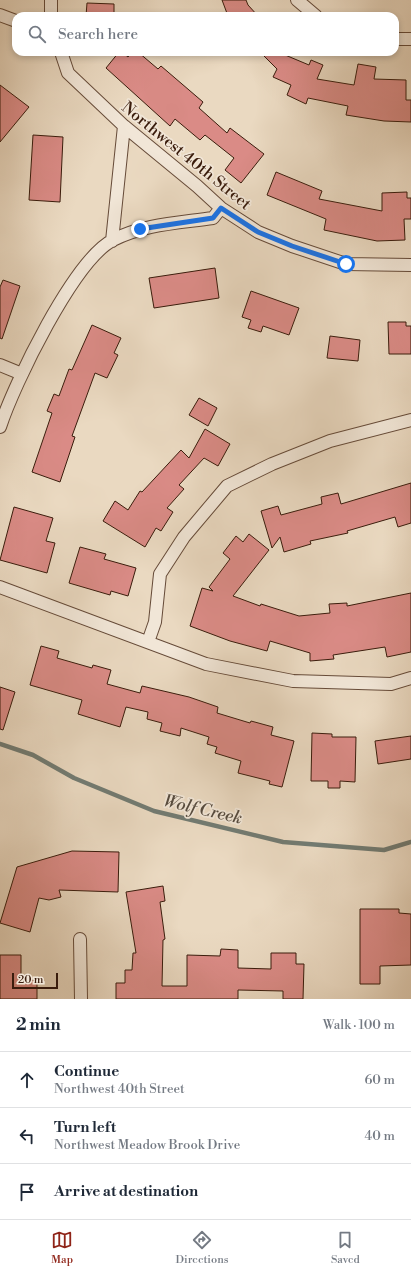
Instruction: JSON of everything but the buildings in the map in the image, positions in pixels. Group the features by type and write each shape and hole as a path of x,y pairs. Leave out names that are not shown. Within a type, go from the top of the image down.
{"street":[{"path":"51,0 51,12"},
{"path":"297,0 311,12"},
{"path":"0,15 12,20"},
{"path":"399,39 411,39"},
{"name":"Northwest 40th Street","path":"62,56 68,73 124,126 197,186 221,208 258,232 292,246 346,264 411,265"},
{"path":"112,241 124,126"},
{"path":"0,427 22,374 68,290 93,256 112,241 140,229 213,218 221,208"},
{"path":"0,365 22,374"},
{"path":"148,642 155,622 160,574 184,537 227,486 272,464 330,441 411,420"},
{"path":"0,587 206,664 293,681 391,684 411,678"},
{"path":"80,939 81,999"}],"waterway":[{"name":"Wolf Creek","path":"0,744 33,755 74,778 154,811 283,842 384,850 411,842"}],"route":[{"path":"140,229 213,218 221,208 258,232 292,246 346,264"}]}
